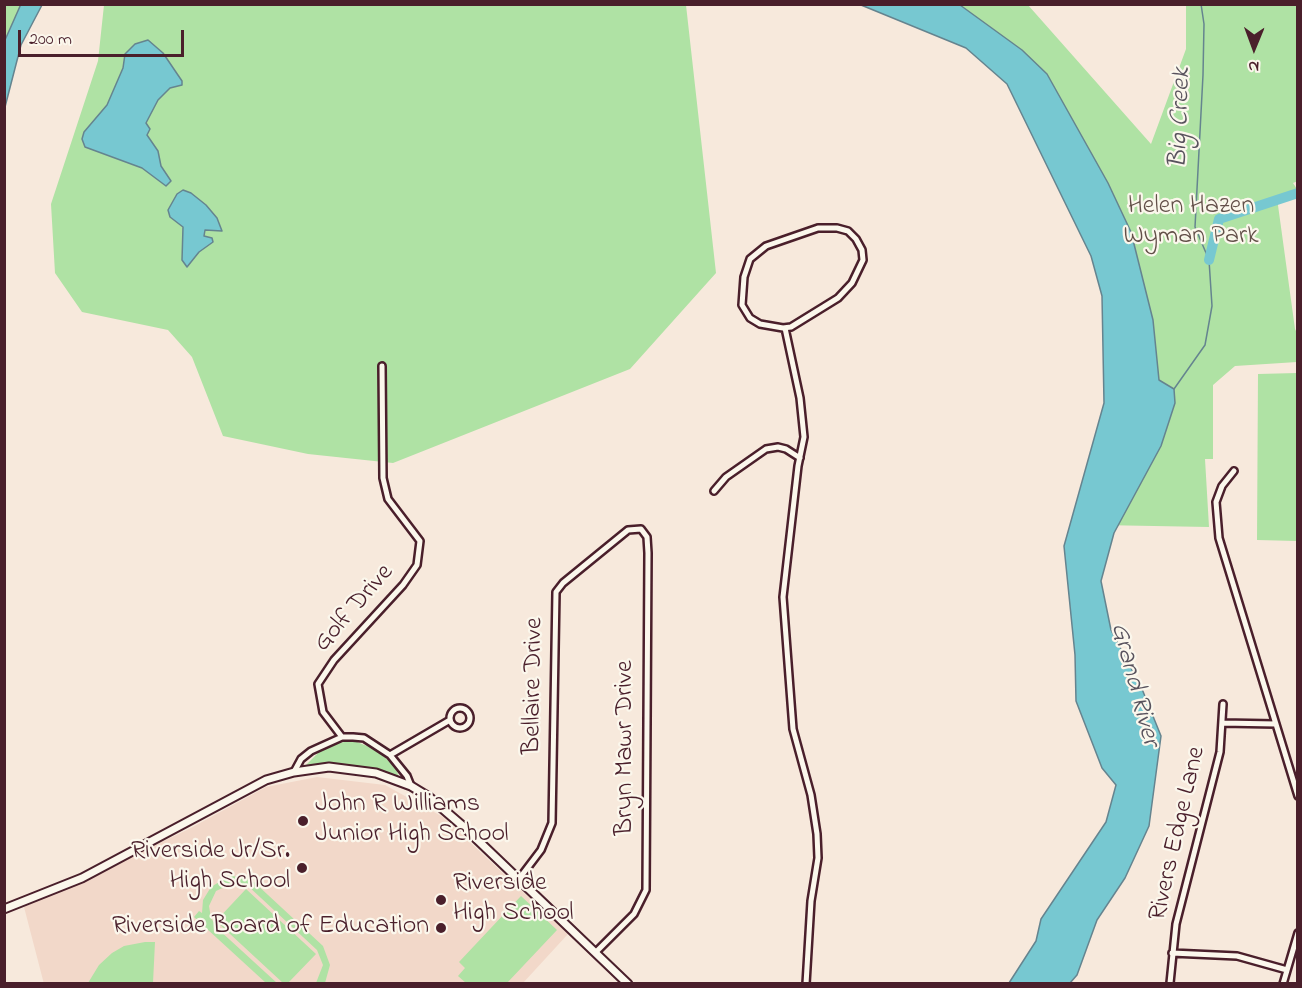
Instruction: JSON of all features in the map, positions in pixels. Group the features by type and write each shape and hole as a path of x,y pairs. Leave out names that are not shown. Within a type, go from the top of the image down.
{"main road":[{"path":"4,909 82,878 267,780 294,772 329,768 376,773 411,786 429,797 465,828 628,984"}],"street":[{"path":"818,228 837,228 848,231 862,250 863,260 852,283 838,298 785,328 760,324 750,318 742,305 744,277 750,259 766,246 818,228"},
{"path":"785,328 803,418 804,437 783,597 793,729 812,795 818,858 811,901 806,984"},
{"name":"Golf Drive","path":"342,737 322,712 318,684 334,660 417,565 420,541 388,499 383,478 382,366"},
{"path":"714,491 726,477 766,449 778,447 800,458"},
{"path":"1234,471 1222,486 1216,502 1219,538 1298,796"},
{"name":"Bellaire Drive","path":"519,879 541,850 552,823 556,592 563,582 628,530 641,529"},
{"name":"Bryn Mawr Drive","path":"596,952 634,914 646,890 648,553 647,537 641,529"},
{"name":"Rivers Edge Lane","path":"1170,983 1176,924 1220,752 1223,704"},
{"path":"390,755 450,720"},
{"name":"Rivers Edge Lane","path":"1222,723 1276,724"},
{"path":"294,772 301,759 311,751 342,737 364,738 390,755 407,776 411,786"},
{"path":"1283,984 1298,933"},
{"name":"Rivers Edge Lane","path":"1172,953 1237,956 1287,970"}],"shaded area":[{"name":"Riverside Jr/Sr. High School","path":"317,777 385,785 443,817 568,934 523,983 44,984 24,907 189,829 266,787"}],"green space":[{"path":"5,5 32,5 5,70"},
{"path":"104,5 686,5 716,273 630,369 393,463 308,454 223,436 192,357 168,330 82,312 55,273 51,204 98,61"},
{"name":"Helen Hazen Wyman Park","path":"901,5 1028,5 1151,144 1186,49 1186,5 1297,5 1298,181 1293,183 1297,189 1277,198 1297,333 1297,362 1235,366 1213,385 1213,459 1205,459 1209,527 1099,525 1120,330 1025,81"},
{"path":"1297,373 1297,541 1257,540 1258,374"},
{"path":"352,740 377,750 395,767 400,779 351,766 303,768 324,747"},
{"path":"229,876 245,877 254,882 323,946 330,965 325,983 316,983 323,965 317,950 247,885 231,884 216,891 209,906 211,918 218,929 277,983 266,983 194,917 199,911 202,913 203,900 211,887"},
{"path":"246,889 316,954 288,983 283,983 216,921"},
{"path":"521,896 557,930 507,983 466,983 458,976 465,968 459,962"},
{"path":"155,942 153,983 88,983 99,965 112,953 124,946"}],"water":[{"path":"21,4 42,5 21,45 5,107 5,40"},
{"name":"Grand River","path":"861,5 960,5 1022,50 1047,74 1108,183 1131,232 1153,320 1159,380 1174,389 1175,403 1161,446 1114,533 1101,581 1111,630 1142,689 1161,736 1149,826 1125,878 1097,920 1077,975 1070,983 1009,983 1036,941 1041,919 1106,822 1116,785 1102,768 1076,701 1075,655 1064,546 1104,403 1102,296 1091,256 1007,84 966,48"},
{"path":"148,40 163,53 182,81 182,85 170,88 158,100 146,123 150,129 147,135 158,151 161,166 171,181 166,186 142,168 85,147 82,139 84,132 107,105 123,68 125,54 135,44"},
{"path":"183,190 191,193 206,205 217,218 222,231 205,230 204,236 212,238 213,242 199,252 187,267 182,260 183,227 170,217 168,210 177,194"}],"waterway":[{"name":"Big Creek","path":"1174,389 1205,345 1212,306 1209,260 1195,227 1203,75 1204,24 1201,4"},
{"path":"1209,260 1219,219 1298,193"}],"place":[{"name":"John R Williams Junior High School","path":"303,821"},
{"name":"Riverside Jr/Sr. High School","path":"302,868"},
{"name":"Riverside High School","path":"441,900"},
{"name":"Riverside Board of Education","path":"441,928"}]}
